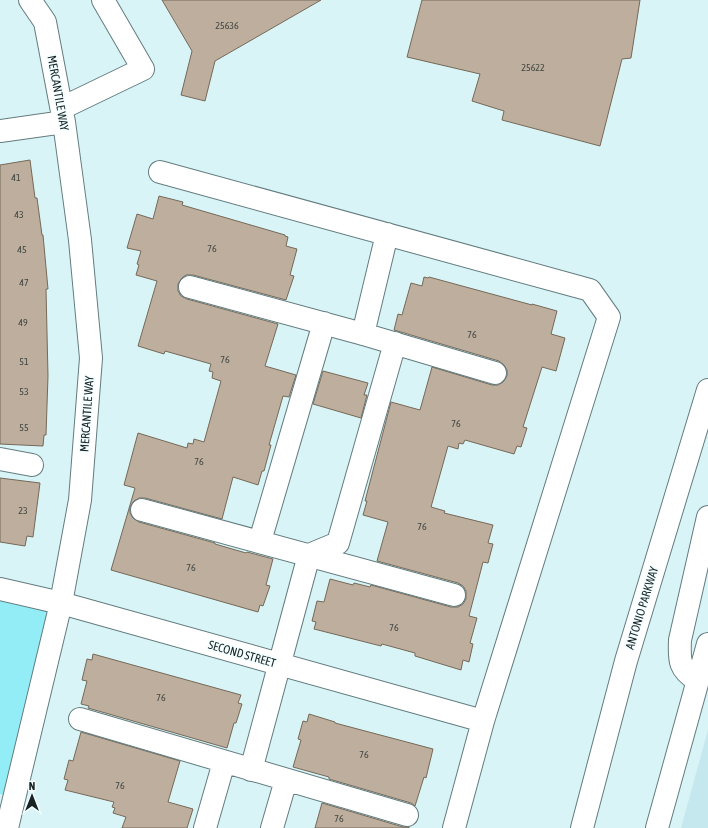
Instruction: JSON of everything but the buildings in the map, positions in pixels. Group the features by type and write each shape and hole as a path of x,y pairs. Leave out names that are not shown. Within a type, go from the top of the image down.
{"street":[{"name":"MERCANTILE WAY","path":"7,828 6,803 61,603 80,500 91,358 80,240 63,115 45,22 30,0"},
{"path":"0,131 63,115 143,68 104,0"},
{"path":"160,172 590,290 609,317 483,721 454,828"},
{"path":"362,334 387,234"},
{"path":"190,287 395,343 495,374"},
{"path":"260,541 324,324"},
{"path":"309,555 338,543 395,343"},
{"name":"ANTONIO PARKWAY","path":"582,828 626,661 708,390"},
{"path":"0,459 32,465"},
{"path":"142,510 454,595"},
{"path":"703,682 688,675 681,667 680,640 708,517"},
{"path":"251,770 309,555"},
{"name":"SECOND STREET","path":"0,589 61,603 483,721"},
{"path":"657,828 703,682 708,644"},
{"path":"80,719 407,815"},
{"path":"205,828 224,762"},
{"path":"272,828 286,780"}],"shaded area":[{"path":"0,598 51,610 8,796 0,794"},
{"path":"708,730 708,828 681,828"}]}
